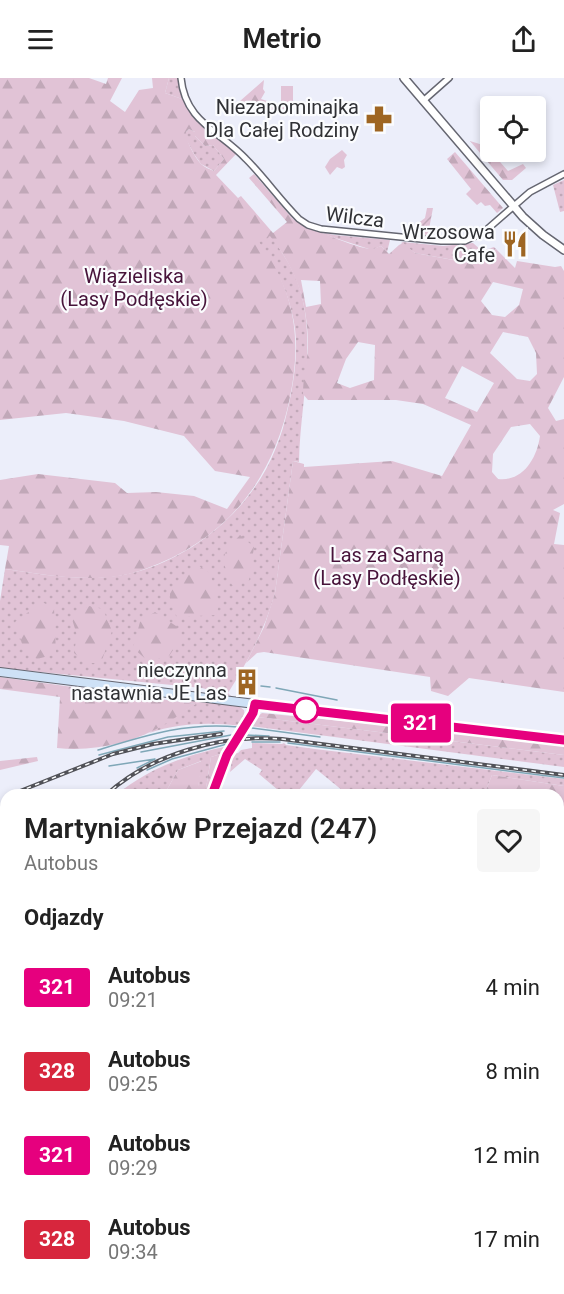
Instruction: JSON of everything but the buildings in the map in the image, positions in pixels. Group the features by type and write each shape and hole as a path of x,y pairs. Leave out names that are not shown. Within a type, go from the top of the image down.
{"main road":[{"path":"0,672 564,740"}],"street":[{"name":"Wilcza","path":"180,78 184,96 196,117 241,153 293,213 308,225 323,230 457,242 476,237 539,186 564,174"},
{"path":"404,78 543,236 564,250"},
{"path":"423,101 449,78"},
{"path":"214,789 227,755 253,713 255,704"}],"green space":[{"path":"0,78 89,78 106,84 108,78 122,78 110,101 125,112 139,90 153,88 152,78 169,78 165,93 182,99 198,122 237,153 216,175 238,198 241,196 273,233 287,222 249,178 254,174 293,219 320,232 367,249 381,246 389,254 403,243 415,253 475,264 478,258 496,249 515,268 517,261 561,266 564,271 564,377 548,408 556,421 564,419 564,504 553,510 560,513 554,544 564,545 564,692 469,678 448,696 431,691 430,677 264,652 257,653 246,663 264,627 275,593 293,461 304,464 304,467 392,461 442,476 471,425 423,404 396,400 308,400 303,394 308,347 303,302 294,275 270,236 259,242 271,260 288,297 295,335 294,376 290,397 272,455 258,481 242,504 199,542 174,557 145,569 111,577 75,578 5,569 9,546 0,545 0,480 38,474 115,483 127,493 156,492 194,496 227,509 250,477 215,471 184,436 124,421 66,413 0,420","holes":["189,129 195,132 195,136 205,146 213,145 224,159 214,171 198,161 189,144 186,132","301,280 320,281 321,304 306,307","493,282 523,289 519,305 505,317 492,315 481,301","503,332 528,337 536,353 537,374 530,381 517,379 490,353","358,342 375,345 374,380 350,388 337,383 346,359","462,366 494,383 477,412 445,398","530,424 540,436 532,460 515,477 498,479 492,472 493,454 511,427"]},
{"path":"169,78 178,78 182,99 165,93"},
{"path":"264,80 265,92 261,99 273,103 273,110 260,110 250,101 242,103 240,101"},
{"path":"281,86 293,86 293,109 281,109"},
{"path":"189,129 195,132 195,136 205,146 213,145 224,159 214,171 201,164 194,154 186,139 186,132"},
{"path":"470,141 480,144 480,153"},
{"path":"342,150 347,155 344,160 345,167 342,169 337,167 330,175 325,167 330,159"},
{"path":"455,152 503,208 497,213 490,205 485,206 481,202 477,205 466,194 471,189 447,159"},
{"path":"488,162 500,162 508,171 523,164 526,168 512,180 503,180"},
{"path":"564,180 564,211 560,212 553,185"},
{"path":"427,208 433,208 429,229 433,231 432,236 416,234 413,227 425,218"},
{"path":"241,224 271,236 298,282 307,332 307,358 299,462 293,461 275,593 255,644 228,693 231,696 202,688 0,668 0,601 5,569 87,578 120,576 158,565 200,542 219,527 252,491 265,471 278,443 288,408 293,384 296,333 288,299 278,275 266,255"},
{"path":"323,234 390,240 387,252 381,246 372,250"},
{"path":"401,243 443,246 473,243 482,251 494,247 496,249 478,258 476,264 415,253"},
{"path":"240,535 254,547 249,580 232,585 224,558 228,548"},
{"path":"199,566 210,573 219,604 216,615 177,617 170,602 170,590"},
{"path":"42,602 54,608 56,654 37,659 25,653 15,622"},
{"path":"89,606 103,609 112,631 101,663 86,663 74,653 77,635 71,616"},
{"path":"155,612 176,626 180,640 169,656 148,661 133,648 140,622"},
{"path":"0,677 196,704 153,731 127,741 85,749 57,748 60,697 0,689"},
{"path":"186,698 237,705 244,710 245,720 241,726 195,724 149,733 195,704 185,702"},
{"path":"262,713 564,743 564,755 257,717"},
{"path":"257,717 564,755 564,767 250,726"},
{"path":"252,743 284,743 315,749 564,779 564,786 492,775 486,789 341,789 316,769 300,789 277,789 259,774 262,770 245,759 230,772 233,754 252,748"},
{"path":"228,746 224,753 211,757 206,789 198,789 201,761 178,770 167,789 124,789 155,770 197,754"},
{"path":"224,753 211,789 206,789 211,757"},
{"path":"37,757 38,761 0,770 0,761"},
{"path":"202,761 198,789 167,789 178,770"},
{"path":"492,775 564,786 564,789 486,789"}],"waterway":[{"path":"261,686 270,687"},
{"path":"276,688 337,700"},
{"path":"98,750 184,728 238,727"},
{"path":"252,728 320,737"},
{"path":"99,755 168,737 224,731"},
{"path":"141,752 231,735"},
{"path":"246,735 269,736"},
{"path":"252,742 280,742"},
{"path":"288,743 564,778"},
{"path":"147,770 172,759 227,744"},
{"path":"109,766 155,759 137,768"}],"railway":[{"path":"25,789 113,754 153,744 221,734"},
{"path":"114,789 144,768 165,758 212,744 259,738 564,775"}],"bus line":[{"name":"321","path":"214,789 227,755 253,713 255,704 564,740"}],"place":[{"name":"Niezapominajka Dla Całej Rodziny","path":"379,119"},
{"name":"Wrzosowa Cafe","path":"515,244"},
{"name":"nieczynna nastawnia JE Las","path":"247,682"}],"park label":[{"name":"Wiązieliska (Lasy Podłęskie)","path":"134,288"},
{"name":"Las za Sarną (Lasy Podłęskie)","path":"387,566"}]}
